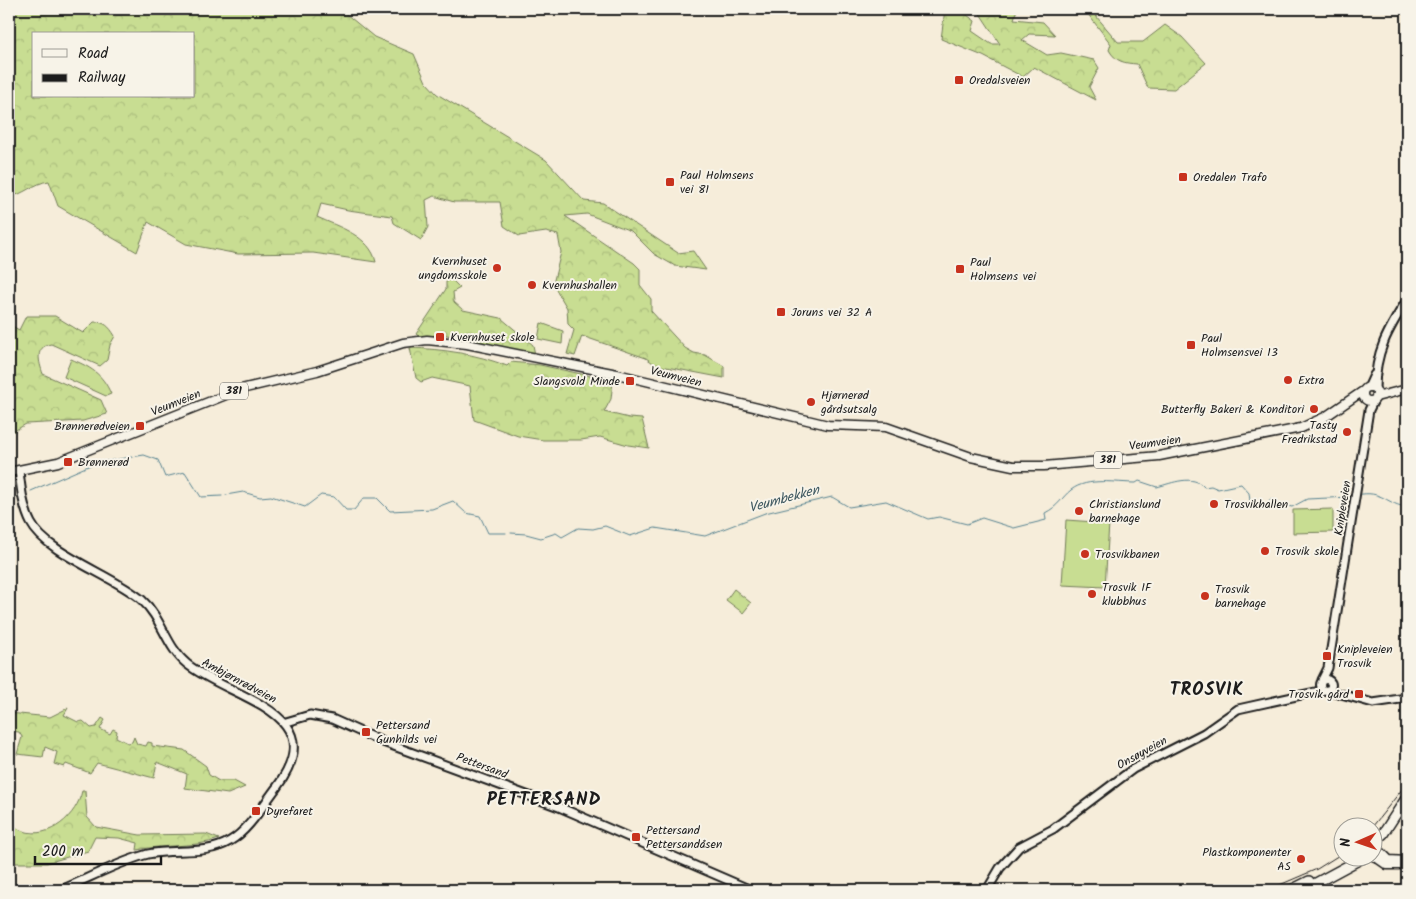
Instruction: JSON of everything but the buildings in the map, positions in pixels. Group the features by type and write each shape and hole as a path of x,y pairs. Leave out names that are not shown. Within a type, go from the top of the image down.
{"highway":[{"path":"1384,832 1407,798"},
{"path":"1384,836 1407,806"},
{"path":"1291,890 1334,866"},
{"path":"1303,890 1347,866"}],"main road":[{"name":"Veumveien","path":"9,472 58,462 241,389 324,369 402,343 427,340 467,344 598,370 821,424 886,427 970,456 1013,466 1055,465 1173,453 1301,428 1320,420 1345,404 1371,394"},
{"path":"1371,394 1407,389"},
{"path":"1384,856 1389,860 1407,860"},
{"path":"1384,861 1387,865 1407,865"}],"street":[{"name":"Knipleveien","path":"1326,685 1376,370 1386,334 1407,300"},
{"name":"Ambjørnrødveien","path":"19,471 27,512 31,523 43,538 121,585 143,602 153,613 174,650 195,670 275,713 286,722"},
{"path":"1326,685 1343,694 1373,703 1407,698"},
{"name":"Onsøyveien","path":"987,890 1000,868 1018,847 1053,830 1133,769 1204,733 1238,709 1309,694 1326,685"},
{"name":"Pettersand","path":"286,722 310,715 338,722 383,742 560,807 750,890"},
{"path":"61,890 140,857 160,852 205,850 223,846 232,840 254,817 290,767 294,745 286,722"}],"green space":[{"path":"9,9 340,9 374,37 414,54 426,82 437,94 546,160 584,201 603,203 678,253 693,251 706,270 675,266 654,254 631,231 587,214 565,216 640,269 640,285 651,299 651,311 685,348 694,353 705,355 724,366 724,378 656,365 646,358 582,336 575,356 567,354 574,330 568,324 567,308 553,284 561,252 558,235 546,232 519,236 504,226 500,202 454,202 434,196 426,200 428,227 421,240 394,223 392,216 321,204 317,217 344,229 360,239 373,253 376,262 313,253 238,254 186,244 148,222 137,252 58,206 49,181 38,184 9,197"},
{"path":"945,9 967,9 967,15 975,21 972,31 991,44 1000,44 977,9 1017,9 1014,19 1043,22 1055,35 1029,34 1022,40 1047,55 1061,53 1094,60 1099,68 1089,87 1096,100 1034,67 1023,77 983,56 941,39"},
{"path":"1084,9 1090,9 1118,42 1143,42 1165,25 1182,37 1206,63 1174,89 1148,88 1137,64 1121,61 1114,57 1109,50 1111,44"},
{"path":"451,279 460,288 453,292 454,302 463,310 501,318 533,345 535,355 443,334 421,338 416,334 446,289 446,282"},
{"path":"26,316 55,316 83,333 94,322 104,324 111,330 115,336 110,345 107,360 100,366 51,344 42,348 39,356 43,374 101,400 107,414 83,421 26,424 9,434 9,341 13,337 9,334 9,324 19,330"},
{"path":"541,323 563,331 562,344 538,339"},
{"path":"410,348 460,353 484,358 507,366 511,362 540,365 613,381 611,399 604,412 642,419 649,448 628,445 600,437 581,440 543,440 518,436 474,420 470,386 432,378 421,382 416,378"},
{"path":"71,359 95,372 104,381 111,394 106,396 64,377"},
{"path":"1333,509 1333,532 1293,533 1293,510"},
{"name":"Trosvikbanen","path":"1066,520 1109,523 1105,587 1062,585"},
{"path":"734,589 751,603 743,613 726,600"},
{"path":"68,708 64,715 78,722 83,721 91,728 96,727 102,718 105,720 100,729 110,734 113,729 117,731 116,737 128,743 132,742 134,737 137,744 146,746 148,742 152,743 152,746 184,750 206,766 209,775 219,781 234,781 245,787 228,794 185,788 187,774 157,762 154,778 97,763 90,773 66,764 64,767 54,764 57,752 45,747 43,757 17,754 22,737 19,732 9,731 9,713 50,717"},
{"path":"82,791 85,791 87,817 96,827 140,835 206,834 219,839 199,844 137,850 138,843 119,838 95,837 88,851 47,863 9,863 9,823 23,831 33,833 52,829 68,817 79,800"}],"waterway":[{"path":"31,491 95,463 144,455 158,460 165,477 185,472 201,497 222,496"},
{"name":"Veumbekken","path":"511,533 541,538 556,533 562,537 578,528 593,529 605,526 630,536 655,528 705,536 765,513 832,497 849,507 886,501 928,519 939,517 967,524 982,518 1014,528 1046,520 1045,513 1054,508 1071,490 1086,483 1094,482 1136,483 1139,481 1157,487 1188,480 1199,483 1204,487 1211,486 1218,489 1241,484 1249,493 1250,501 1254,505 1263,507 1272,499 1279,504 1292,507 1307,499 1351,497"},
{"path":"226,495 243,492 260,497 271,496 305,507 321,495 334,497 346,510 354,510 364,498 377,498 390,511 432,509 453,501 466,513 480,516 488,533 506,533"},
{"name":"Veumbekken","path":"1357,495 1373,494 1400,506 1407,507"}],"railway":[{"path":"1381,816 1407,783"},
{"path":"1268,890 1317,869 1334,858"}],"place":[{"name":"Oredalsveien","path":"959,80"},
{"name":"Oredalen Trafo","path":"1183,177"},
{"name":"Paul Holmsens vei 81","path":"670,182"},
{"name":"Kvernhuset ungdomsskole","path":"497,268"},
{"name":"Paul Holmsens vei","path":"960,269"},
{"name":"Kvernhushallen","path":"532,285"},
{"name":"Joruns vei 32 A","path":"781,312"},
{"name":"Kvernhuset skole","path":"440,337"},
{"name":"Paul Holmsensvei 13","path":"1191,345"},
{"name":"Extra","path":"1288,380"},
{"name":"Slangsvold Minde","path":"630,381"},
{"name":"Hjørnerød gårdsutsalg","path":"811,402"},
{"name":"Butterfly Bakeri & Konditori","path":"1314,409"},
{"name":"Brønnerødveien","path":"140,426"},
{"name":"Tasty Fredrikstad","path":"1347,432"},
{"name":"Brønnerød","path":"68,462"},
{"name":"Trosvikhallen","path":"1214,504"},
{"name":"Christianslund barnehage","path":"1079,511"},
{"name":"Trosvik skole","path":"1265,551"},
{"name":"Trosvikbanen","path":"1085,554"},
{"name":"Trosvik IF klubbhus","path":"1092,594"},
{"name":"Trosvik barnehage","path":"1205,596"},
{"name":"Knipleveien Trosvik","path":"1327,656"},
{"name":"Trosvik gård","path":"1359,694"},
{"name":"Pettersand Gunhilds vei","path":"366,732"},
{"name":"Dyrefaret","path":"256,811"},
{"name":"Pettersand Pettersandåsen","path":"636,837"},
{"name":"Plastkomponenter AS","path":"1301,859"}],"district":[{"name":"TROSVIK","path":"1207,690"},
{"name":"PETTERSAND","path":"544,800"}]}
